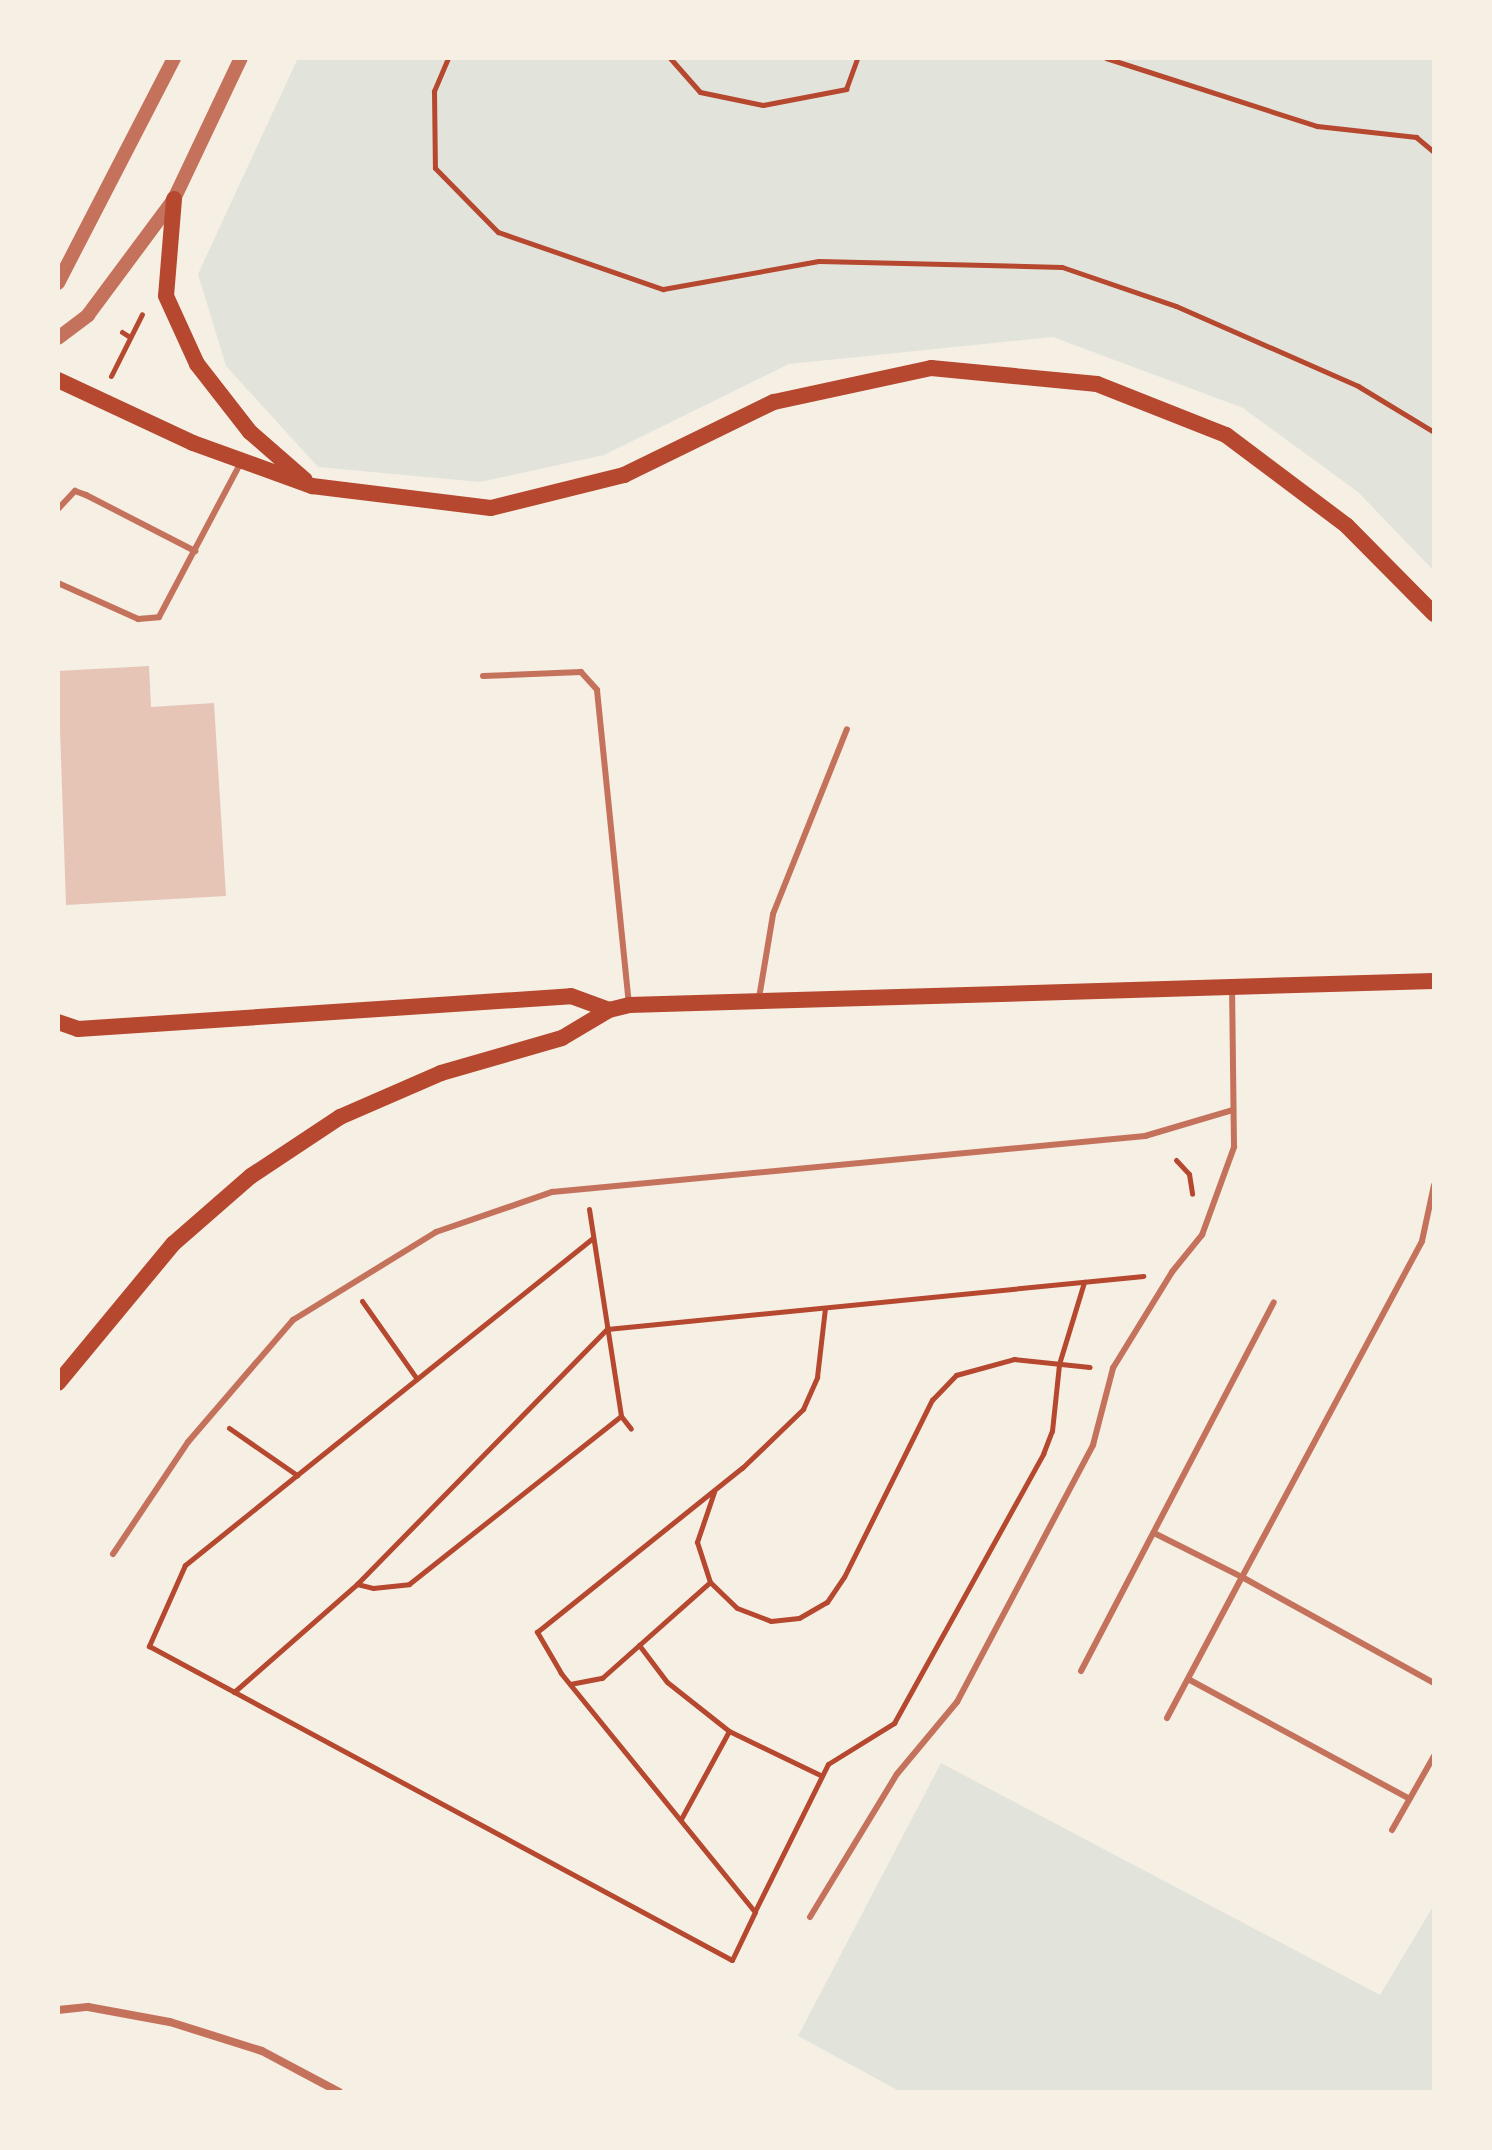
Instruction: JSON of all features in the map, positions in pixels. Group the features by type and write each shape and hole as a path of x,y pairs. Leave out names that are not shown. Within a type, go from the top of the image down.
{"main road":[{"path":"174,199 166,296 197,364 250,432 312,486"},
{"path":"58,380 242,461 312,486 491,508 624,475 774,402 931,368 1097,384 1226,435 1347,526 1434,614"},
{"path":"58,1383 173,1244 251,1176 340,1117 441,1073 562,1038 609,1010 629,1005 1434,981"},
{"path":"58,1022 78,1029 571,996 609,1010"}],"street":[{"path":"58,283 174,58"},
{"path":"58,338 79,326 174,199 241,58"},
{"path":"58,2010 88,2007 170,2022 262,2051 339,2092"}],"lane":[{"path":"58,583 138,619 159,617 242,461"},
{"path":"58,509 75,491 195,551"},
{"path":"483,676 581,672 597,690 629,1005"},
{"path":"759,1001 773,914 847,729"},
{"path":"810,1917 897,1774 957,1702 1093,1445 1113,1368 1172,1272 1202,1235 1234,1147 1232,987"},
{"path":"113,1554 211,1415 293,1320 436,1232 552,1192 1145,1136 1233,1110"},
{"path":"1167,1718 1422,1241 1434,1185"},
{"path":"1081,1671 1274,1302"},
{"path":"1154,1533 1242,1577 1434,1683"},
{"path":"1188,1679 1410,1799"},
{"path":"1392,1830 1434,1756"}],"path":[{"path":"448,58 434,91 435,168 498,232 663,289 819,261 1062,267 1176,306 1358,386 1434,432"},
{"path":"670,58 700,92 763,105 846,89 857,58"},
{"path":"1106,58 1317,126 1416,137 1434,152"},
{"path":"111,376 142,314"},
{"path":"122,332 130,337"},
{"path":"1176,1160 1189,1174 1193,1201"},
{"path":"585,1188 621,1416 631,1429"},
{"path":"593,1238 185,1565 149,1646 732,1960 828,1764 894,1723 1043,1454 1052,1431 1059,1364 1084,1282"},
{"path":"233,1693 357,1584 607,1329 1147,1276"},
{"path":"350,1285 417,1379"},
{"path":"755,1912 570,1684 537,1632 714,1491 803,1409 817,1377 825,1308"},
{"path":"714,1491 697,1542 710,1582 737,1608 771,1621 799,1618 827,1602 940,1392 956,1375 983,1364 1014,1359 1113,1368"},
{"path":"211,1415 297,1475"},
{"path":"357,1584 373,1588 409,1584 621,1416"},
{"path":"570,1684 602,1678 710,1582"},
{"path":"639,1645 667,1682 729,1731 822,1776"},
{"path":"681,1819 729,1731"}],"shaded area":[{"path":"298,58 1434,58 1434,571 1358,492 1243,408 1053,337 789,364 604,455 480,482 318,467 226,366 198,274"},
{"path":"941,1763 1380,1995 1434,1905 1434,2092 901,2092 798,2036"}],"building":[{"path":"149,666 151,707 214,703 226,896 66,905 58,671"}]}
